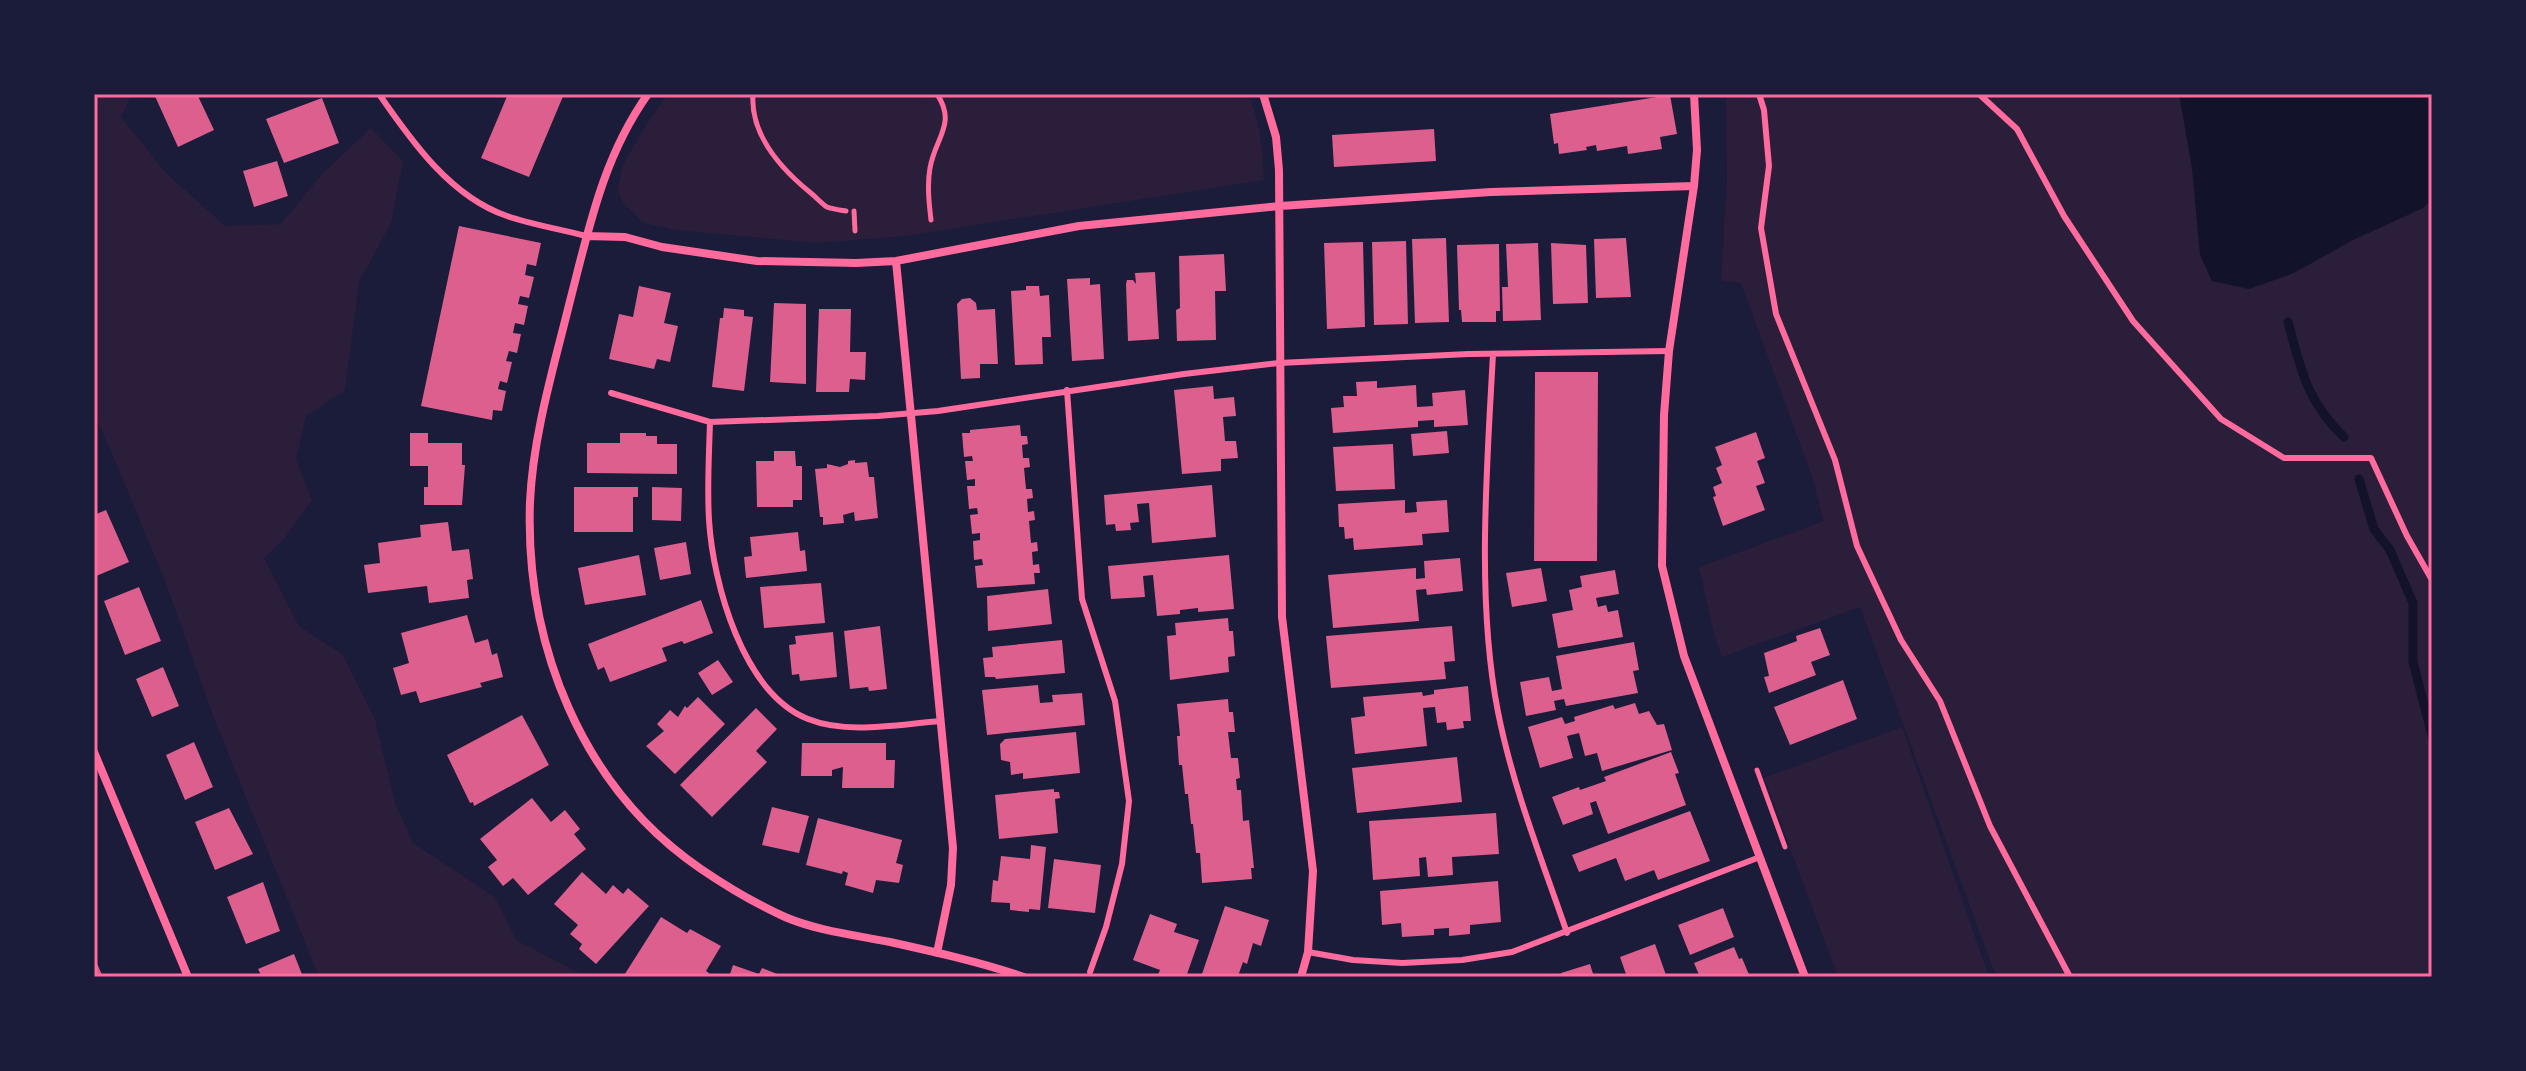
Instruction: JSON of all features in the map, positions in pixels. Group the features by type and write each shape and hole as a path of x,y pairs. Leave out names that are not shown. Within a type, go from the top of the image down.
{"street":[{"path":"648,94 608,164 586,236 547,399 530,499 530,554 537,609 551,667 571,713 599,764 629,805 666,843 702,869 785,917 836,932 992,966 1024,977"},
{"path":"1263,94 1276,137 1280,206 1282,617 1313,871 1308,952 1301,977"},
{"path":"1694,94 1697,150 1694,186 1669,351 1664,415 1662,566 1684,656 1805,977"},
{"path":"586,236 625,237 662,247 757,261 856,263 896,261 1079,226 1280,206 1491,192 1694,186"},
{"path":"896,261 953,848 951,885 937,953"},
{"path":"94,752 188,977"}],"lane":[{"path":"379,94 446,179 472,199 505,216 586,236"},
{"path":"1759,94 1764,110 1769,166 1761,228 1776,314 1835,460 1857,546 1901,640 1940,701 1990,826 2070,977"},
{"path":"1979,94 2017,129 2064,216 2133,321 2221,419 2284,458 2371,458 2407,536 2432,580"},
{"path":"611,393 710,422 911,413 1279,363 1493,354 1669,351"},
{"path":"1493,354 1486,535 1490,660 1510,767 1567,933"},
{"path":"1067,390 1082,599 1115,701 1129,801 1122,864 1106,927 1090,972"},
{"path":"710,422 709,521 717,571 733,625 749,664 783,704 806,719 847,727 941,721"},
{"path":"1308,952 1353,960 1402,963 1462,960 1512,952 1760,857"}],"path":[{"path":"753,94 754,116 762,138 775,158 799,184 827,207 846,211"},
{"path":"931,220 930,167 945,129 944,105 937,94"},
{"path":"854,211 855,231"},
{"path":"1757,770 1785,847"}],"shaded area":[{"path":"94,94 132,94 121,117 166,173 225,226 281,224 323,173 371,128 403,161 391,223 359,282 345,390 306,416 296,459 312,500 284,539 264,558 299,626 343,655 375,719 395,803 413,843 495,897 516,940 587,977 319,977 215,721 165,581 103,432 94,418"},
{"path":"668,94 1247,94 1258,125 1264,180 905,236 817,243 676,230 644,223 622,202 618,188 623,165"},
{"path":"1726,94 2432,94 2432,977 1996,977 1860,607 1722,657 1699,567 1824,521 1811,474 1741,283 1721,281 1727,180"},
{"path":"2179,94 2432,94 2432,200 2423,208 2351,241 2294,273 2249,289 2212,281 2200,255 2192,168"},
{"path":"1902,727 1989,977 1838,977 1764,778"}],"building":[{"path":"154,94 197,94 214,130 178,147"},
{"path":"508,94 564,94 529,177 481,158"},
{"path":"1670,95 1677,134 1660,137 1662,149 1628,154 1627,146 1597,151 1596,145 1586,147 1587,150 1559,154 1558,143 1554,144 1550,114"},
{"path":"322,98 339,143 284,163 266,119"},
{"path":"1434,129 1436,161 1334,167 1332,135"},
{"path":"277,161 288,196 254,207 243,171"},
{"path":"459,226 541,243 536,266 527,264 525,275 534,277 529,298 520,296 518,304 528,306 524,325 515,323 513,333 521,334 517,353 509,351 506,361 512,362 507,383 500,381 498,389 506,391 502,411 493,410 492,420 421,406"},
{"path":"1446,238 1449,322 1415,323 1412,239"},
{"path":"1626,238 1631,297 1596,298 1594,239"},
{"path":"1406,241 1408,324 1374,325 1372,242"},
{"path":"1363,242 1365,327 1327,329 1324,243"},
{"path":"1538,243 1541,320 1503,321 1502,287 1508,287 1506,244"},
{"path":"1551,243 1586,245 1588,303 1553,304"},
{"path":"1499,244 1500,311 1496,311 1496,322 1462,322 1457,245"},
{"path":"1224,254 1226,291 1215,291 1216,340 1177,341 1179,256"},
{"path":"1155,272 1159,339 1128,341 1127,280 1133,280 1136,284 1135,273"},
{"path":"1090,278 1090,285 1100,284 1104,359 1072,361 1067,279"},
{"path":"639,286 671,293 664,323 678,326 670,362 657,359 654,369 609,359 619,314 633,317"},
{"path":"1026,286 1039,286 1040,296 1049,295 1051,337 1042,337 1043,364 1015,365 1011,291 1026,290"},
{"path":"970,298 976,303 977,310 995,309 998,364 980,364 980,378 961,379 957,304 962,299"},
{"path":"774,303 806,304 806,384 770,382"},
{"path":"724,308 744,310 744,316 753,317 744,391 712,387 720,318 723,318"},
{"path":"819,309 851,309 850,352 866,352 865,380 850,379 849,392 816,392"},
{"path":"1535,372 1598,372 1597,561 1534,561"},
{"path":"1377,381 1377,388 1416,385 1417,407 1433,406 1432,393 1465,390 1468,425 1434,427 1434,420 1418,421 1418,427 1333,433 1331,408 1344,407 1343,396 1357,396 1356,382"},
{"path":"1213,386 1214,399 1234,397 1236,416 1223,417 1225,441 1236,441 1238,458 1221,459 1221,471 1182,474 1174,390"},
{"path":"1020,425 1021,436 1027,436 1028,444 1022,445 1023,458 1029,458 1030,467 1024,468 1026,489 1032,489 1033,498 1027,499 1028,512 1034,511 1035,520 1029,521 1031,543 1037,542 1038,551 1032,552 1033,565 1039,564 1040,573 1034,573 1035,584 977,588 975,566 983,565 982,559 974,560 973,541 980,540 980,533 972,534 970,515 978,514 977,508 969,509 967,486 975,486 975,479 967,480 965,461 973,461 972,456 964,457 962,433"},
{"path":"1447,431 1449,453 1413,456 1411,434"},
{"path":"1756,432 1765,458 1757,461 1765,483 1756,486 1765,510 1723,526 1713,497 1716,496 1713,487 1722,483 1716,468 1722,465 1715,447"},
{"path":"410,433 428,433 428,443 462,443 462,465 465,465 462,505 424,505 428,466 410,466"},
{"path":"620,433 646,433 646,436 657,436 657,444 677,444 677,474 587,473 587,443 620,443"},
{"path":"1393,444 1395,489 1336,491 1333,447"},
{"path":"774,451 795,451 796,466 802,466 802,500 793,500 793,507 757,507 756,461 774,461"},
{"path":"855,460 855,463 867,462 869,477 874,477 878,518 855,521 854,512 843,515 844,523 823,525 815,469 827,468 827,464 840,467"},
{"path":"1212,485 1216,537 1152,543 1149,503 1137,504 1139,522 1130,523 1131,530 1116,531 1115,524 1106,525 1104,495"},
{"path":"574,487 638,487 638,497 633,497 633,532 574,532"},
{"path":"652,487 682,488 681,521 652,520"},
{"path":"1405,500 1405,513 1417,512 1416,502 1447,500 1449,532 1422,534 1423,545 1354,550 1353,538 1345,539 1344,527 1339,527 1338,504"},
{"path":"106,510 129,562 94,577 94,515"},
{"path":"448,522 452,551 469,549 473,579 467,580 469,598 429,603 427,586 368,593 364,565 380,563 378,543 421,537 420,525"},
{"path":"798,532 800,551 805,550 807,571 746,578 744,557 752,556 750,537"},
{"path":"686,542 691,574 660,580 654,548"},
{"path":"639,555 646,595 585,605 578,568"},
{"path":"1229,555 1234,609 1198,612 1198,608 1180,610 1180,614 1157,616 1153,575 1143,576 1145,597 1111,599 1108,566"},
{"path":"1460,558 1463,591 1427,595 1426,589 1416,590 1419,621 1333,628 1328,575 1416,568 1416,579 1425,578 1424,561"},
{"path":"1541,568 1547,601 1512,607 1506,573"},
{"path":"1615,570 1619,594 1596,598 1598,607 1606,605 1608,612 1618,610 1623,637 1558,648 1552,614 1573,610 1569,590 1582,587 1580,576"},
{"path":"821,583 825,623 764,628 760,587"},
{"path":"139,587 161,641 125,655 104,601"},
{"path":"1048,589 1052,624 988,631 987,596"},
{"path":"701,600 713,633 662,648 667,661 610,682 604,667 598,670 588,644"},
{"path":"467,615 475,643 488,639 492,655 497,653 503,677 480,683 482,687 420,703 416,691 401,695 393,668 409,663 401,633"},
{"path":"1228,618 1229,631 1233,631 1235,656 1228,657 1229,672 1170,680 1167,636 1176,635 1175,623"},
{"path":"880,626 887,689 850,689 844,631"},
{"path":"1452,626 1455,661 1444,662 1446,679 1331,688 1326,636"},
{"path":"1820,628 1830,655 1811,662 1816,675 1769,693 1764,677 1769,676 1764,653 1797,641 1796,636"},
{"path":"833,632 837,677 800,681 799,674 792,675 789,645 796,644 795,636"},
{"path":"1062,640 1065,673 996,679 985,677 983,658 993,657 992,647"},
{"path":"1634,642 1639,670 1633,671 1638,693 1566,706 1564,699 1554,701 1556,710 1526,716 1520,682 1549,677 1552,691 1562,689 1556,656"},
{"path":"718,660 733,682 712,695 698,673"},
{"path":"163,667 179,706 152,717 136,679"},
{"path":"1843,680 1857,719 1790,745 1774,707"},
{"path":"1038,685 1040,703 1053,702 1052,695 1082,693 1085,725 987,735 982,690"},
{"path":"1468,686 1471,721 1463,721 1464,728 1447,730 1446,722 1437,723 1435,707 1423,708 1427,746 1355,754 1351,718 1365,716 1363,697 1422,692 1423,696 1434,694 1434,690"},
{"path":"698,697 725,724 675,774 646,746 664,731 657,724 670,710 678,717 685,706 687,708"},
{"path":"1228,699 1235,732 1228,732 1231,758 1238,758 1240,778 1236,779 1237,790 1241,790 1243,821 1249,820 1254,868 1251,868 1252,879 1202,883 1200,853 1196,853 1188,794 1185,794 1182,765 1179,765 1177,704"},
{"path":"1635,703 1639,714 1649,711 1657,725 1664,724 1672,750 1602,771 1597,753 1585,756 1579,733 1567,736 1573,758 1540,768 1528,727 1562,717 1565,724 1575,721 1574,717 1613,705 1615,709"},
{"path":"756,708 777,729 756,751 767,762 712,817 680,785"},
{"path":"522,715 549,765 474,806 447,755"},
{"path":"1076,732 1080,773 1023,779 1023,773 1011,775 1010,762 1001,760 1000,744 1005,739"},
{"path":"194,742 213,787 185,800 166,755"},
{"path":"802,743 886,743 886,760 895,760 894,788 842,788 843,767 832,770 832,776 801,776"},
{"path":"1671,752 1686,805 1608,834 1596,801 1590,803 1593,814 1563,825 1552,797 1606,781 1604,777"},
{"path":"1457,757 1462,802 1357,813 1352,768"},
{"path":"1054,789 1054,792 1059,792 1060,798 1055,799 1058,833 999,839 995,795"},
{"path":"532,798 551,822 565,810 580,829 574,834 586,849 528,895 513,878 503,886 488,867 497,860 480,839"},
{"path":"772,807 809,816 799,853 762,845"},
{"path":"229,808 253,854 215,870 195,822"},
{"path":"1690,811 1710,861 1658,880 1654,870 1625,881 1616,858 1579,872 1572,855"},
{"path":"1496,813 1499,854 1452,857 1453,875 1428,877 1426,857 1419,858 1420,876 1373,880 1369,821"},
{"path":"818,818 902,840 896,863 903,865 899,883 876,880 873,893 845,885 848,873 806,865"},
{"path":"1031,845 1046,847 1040,910 1010,910 1010,903 991,902 993,880 998,881 1001,856 1030,859"},
{"path":"1054,859 1101,865 1095,913 1048,908"},
{"path":"582,872 606,894 613,885 623,894 628,888 649,906 596,964 579,949 582,944 570,934 578,925 554,904"},
{"path":"1498,881 1501,922 1470,925 1470,934 1449,936 1449,928 1434,929 1434,935 1402,937 1401,923 1382,925 1380,891"},
{"path":"263,882 280,931 246,944 227,897"},
{"path":"1225,906 1269,920 1261,946 1253,943 1247,964 1243,962 1238,976 1201,977"},
{"path":"1723,908 1734,937 1690,955 1678,925"},
{"path":"1150,914 1177,924 1174,932 1199,940 1186,977 1157,977 1160,970 1133,960"},
{"path":"661,917 687,933 690,929 721,946 706,971 709,973 706,977 623,977"},
{"path":"1655,944 1666,975 1627,977 1620,957"},
{"path":"1734,947 1750,977 1700,977 1694,963"},
{"path":"294,954 303,977 262,977 258,969"},
{"path":"94,957 103,977 94,977"},
{"path":"1590,964 1594,977 1562,977 1561,973"},
{"path":"733,965 759,974 762,968 785,977 729,977"}],"waterway":[{"path":"2288,322 2313,398 2344,437"},
{"path":"2359,479 2374,529 2390,550 2413,603 2413,662 2432,735"}]}
